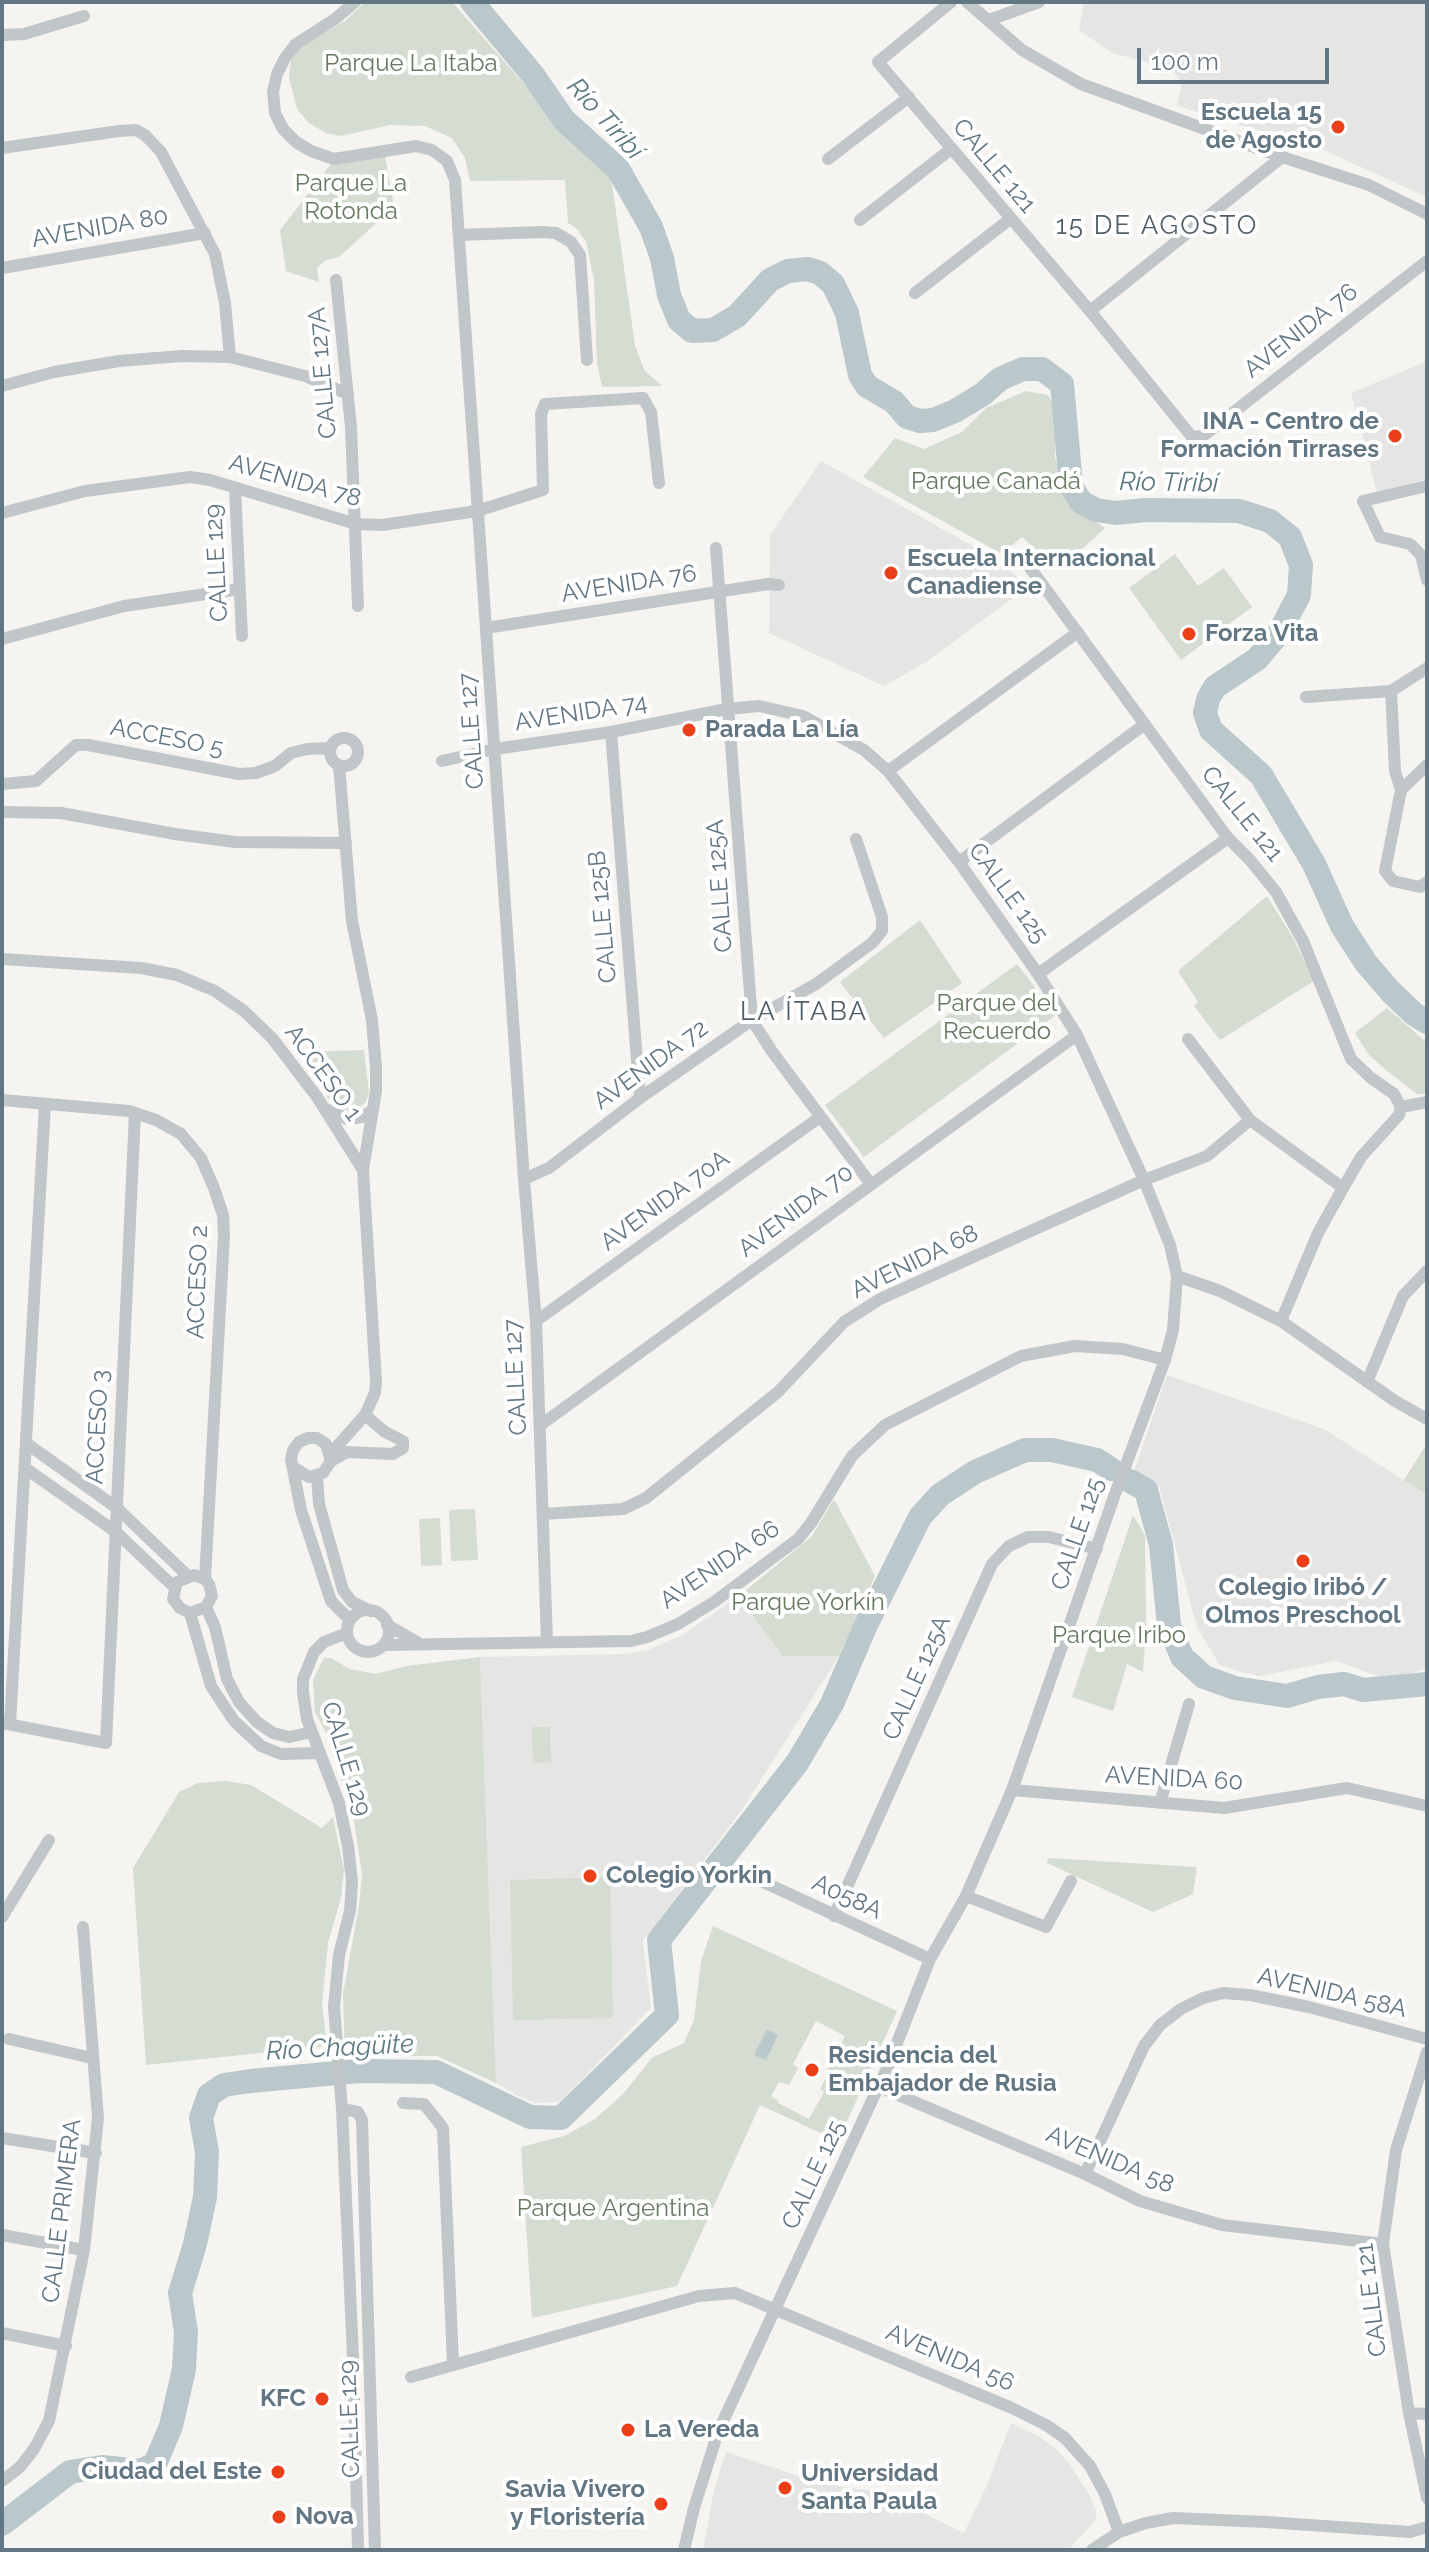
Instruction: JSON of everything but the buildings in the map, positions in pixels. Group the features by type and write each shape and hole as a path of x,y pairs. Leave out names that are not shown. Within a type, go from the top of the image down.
{"street":[{"name":"CALLE 127","path":"355,2 343,14 296,44 285,58 273,92 275,113 283,129 296,142 334,159 416,146 432,150 447,161 455,180 536,1321 542,1424 547,1642"},
{"name":"CALLE 121","path":"951,2 878,62 1090,311 1192,437 1203,436"},
{"path":"968,2 1022,50 1081,84 1369,185 1427,214"},
{"path":"989,20 1039,2"},
{"path":"2,35 24,34 84,16"},
{"path":"828,159 909,97"},
{"path":"2,148 136,130 145,135 161,152 215,254 225,303 230,357"},
{"path":"860,220 951,149"},
{"path":"1090,311 1282,157"},
{"path":"915,293 1010,219"},
{"path":"459,235 542,232 556,233 571,242 580,255 587,360"},
{"name":"AVENIDA 80","path":"2,268 205,233"},
{"name":"AVENIDA 76","path":"1203,436 1427,261"},
{"name":"CALLE 127A","path":"336,280 348,394 358,606"},
{"path":"2,386 54,372 119,361 182,356 230,357 305,376 348,394"},
{"name":"AVENIDA 78","path":"2,513 54,498 167,478 190,477 356,524 382,525 477,511 543,490 541,414 545,404 643,398 651,412 659,483"},
{"path":"1427,486 1363,501 1380,537 1410,544 1421,555 1427,580"},
{"name":"CALLE 129","path":"235,488 242,636"},
{"name":"CALLE 125A","path":"716,548 752,1020"},
{"name":"CALLE 121","path":"1023,558 1228,838 1276,892 1303,941 1351,1059 1394,1094 1401,1107"},
{"name":"AVENIDA 76","path":"486,628 768,584 779,585"},
{"path":"2,639 124,606 240,589"},
{"path":"888,771 1078,632"},
{"path":"1306,697 1391,691 1427,668"},
{"path":"1391,691 1395,771 1401,790 1385,871 1393,881 1424,884"},
{"name":"CALLE 125","path":"684,2550 718,2432 879,2087 930,1959 966,1896 1012,1790 1165,1360 1173,1330 1177,1276 1170,1245 1144,1180 1077,1035 959,862 888,771 864,750 803,716 759,706 727,709"},
{"name":"AVENIDA 74","path":"442,761 727,709"},
{"path":"959,862 1145,724"},
{"name":"CALLE 125B","path":"611,732 640,1098"},
{"path":"342,738 353,741 358,755 347,765 339,765 332,760 331,748 335,741 342,738"},
{"name":"ACCESO 5","path":"2,784 36,781 76,745 239,774 256,773 275,766 291,753 331,748"},
{"path":"339,765 352,921 373,1032 376,1068 363,1170"},
{"path":"1401,790 1427,765"},
{"path":"2,812 61,813 235,842 346,843"},
{"path":"1038,974 1228,838"},
{"name":"AVENIDA 72","path":"524,1179 549,1168 640,1098 752,1020 816,984 872,943 882,931 882,917 856,839"},
{"name":"ACCESO 1","path":"2,959 141,968 177,975 215,991 244,1011 272,1038 324,1108 363,1170 375,1393 365,1415 344,1436 328,1468 317,1476"},
{"path":"752,1020 870,1183"},
{"name":"AVENIDA 70","path":"542,1424 1077,1035"},
{"path":"1188,1039 1250,1120 1343,1188"},
{"name":"ACCESO 2","path":"2,1100 135,1113 181,1134 201,1158 223,1215 205,1579"},
{"path":"1281,1321 1318,1233 1361,1157 1399,1115 1401,1107 1427,1102"},
{"path":"6,1723 25,1468 45,1104"},
{"path":"324,1108 347,1119 362,1117 373,1110"},
{"name":"ACCESO 3","path":"6,1723 106,1743 135,1113"},
{"name":"AVENIDA 70A","path":"536,1321 820,1117"},
{"name":"AVENIDA 68","path":"543,1514 623,1509 646,1498 778,1392 844,1322 880,1299 1144,1180 1207,1156 1250,1120"},
{"path":"1367,1382 1403,1296 1427,1271"},
{"path":"1177,1276 1220,1291 1281,1321 1367,1382 1427,1419"},
{"name":"AVENIDA 66","path":"384,1645 417,1642 631,1641 678,1624 724,1595 798,1539 852,1456 885,1425 1021,1356 1075,1346 1123,1349 1165,1360"},
{"path":"317,1438 326,1444 331,1457 347,1452 393,1454 403,1448 403,1441 385,1432 365,1415"},
{"path":"344,1436 308,1438 299,1442 291,1459 301,1510 331,1601 350,1620"},
{"path":"26,1443 117,1508 187,1575"},
{"path":"25,1468 116,1532 174,1587 176,1604 190,1613 211,1686 234,1721 261,1746 281,1754 320,1753"},
{"path":"295,1468 301,1474 317,1476 319,1504 343,1590 352,1602 381,1615 387,1625 384,1645 372,1651 358,1650 347,1633 350,1620 359,1612 371,1611"},
{"name":"CALLE 125A","path":"834,1916 992,1564 1009,1546 1028,1537 1049,1537 1097,1549"},
{"path":"174,1587 187,1575 205,1579 212,1596 206,1607 190,1613"},
{"path":"206,1607 215,1627 227,1679 239,1702 257,1722 273,1733 289,1737 312,1732"},
{"name":"AVENIDA 66","path":"387,1625 417,1642"},
{"name":"CALLE 129","path":"347,1633 324,1642 314,1652 307,1666 303,1692 312,1732 339,1803 352,1881 350,1911 339,1955 334,2007 342,2109 358,2550"},
{"path":"1160,1803 1189,1704"},
{"name":"AVENIDA 60","path":"1012,1790 1224,1808 1347,1788 1427,1806"},
{"path":"2,1917 49,1840"},
{"name":"A058A","path":"746,1874 930,1959"},
{"path":"966,1896 1046,1927 1071,1881"},
{"name":"CALLE PRIMERA","path":"2,2481 20,2467 49,2421 84,2250 98,2118 83,1927"},
{"name":"AVENIDA 58A","path":"1085,2174 1144,2046 1160,2025 1203,1998 1223,1993 1250,1995 1309,2007 1427,2039"},
{"path":"9,2039 92,2058"},
{"name":"CALLE 121","path":"1427,2052 1396,2150 1383,2244 1409,2413 1427,2498"},
{"name":"AVENIDA 58","path":"879,2087 1085,2174 1140,2201 1222,2225 1383,2244"},
{"path":"403,2103 424,2104 443,2128 453,2364"},
{"name":"CALLE 129","path":"342,2109 358,2112 362,2120 375,2550"},
{"path":"2,2138 96,2153"},
{"path":"2,2235 84,2250"},
{"name":"AVENIDA 56","path":"411,2377 699,2296 735,2293 1046,2425 1065,2438 1090,2466 1105,2494 1119,2532"},
{"path":"2,2333 66,2346"},
{"path":"1409,2413 1427,2414"},
{"path":"1092,2550 1119,2532 1146,2523 1193,2518 1410,2532 1427,2527"}],"shaded area":[{"path":"1084,2 1427,2 1427,197 1319,148 1177,106 1182,82 1170,68 1112,53 1079,30"},
{"name":"INA - Centro de Formación Tirrases","path":"1427,361 1427,479 1377,492 1351,393"},
{"name":"Escuela Internacional Canadiense","path":"821,461 998,560 1028,587 926,662 884,686 769,633 770,535"},
{"name":"Colegio Iribó / Olmos Preschool","path":"1167,1375 1324,1429 1427,1495 1427,1669 1386,1679 1336,1661 1261,1676 1219,1664 1197,1627 1159,1486 1133,1474"},
{"name":"Colegio Yorkin","path":"739,1596 782,1656 839,1656 742,1810 643,1941 651,2008 560,2102 536,2103 520,2097 496,2083 480,1657 625,1654 648,1650 682,1635"},
{"path":"767,2029 778,2035 766,2060 754,2055"},
{"name":"Universidad Santa Paula","path":"1011,2423 1056,2449 1090,2496 1096,2520 1068,2550 703,2550 714,2490 726,2452 823,2484 880,2492 964,2533"}],"green space":[{"name":"Parque La Itaba","path":"365,2 452,2 561,126 611,177 635,345 644,370 662,386 602,387 597,363 594,279 586,242 568,223 565,180 470,181 465,158 452,138 425,126 390,125 341,136 326,133 309,123 297,109 289,78 291,61 300,47 345,21"},
{"name":"Parque La Rotonda","path":"385,156 394,207 339,257 326,260 317,268 319,282 286,271 280,230 331,164"},
{"name":"Parque Canadá","path":"1026,391 1048,395 1057,409 1055,457 1066,500 1105,528 1059,570 1022,537 1002,554 863,477 895,438 924,449 962,432 986,408"},
{"name":"Forza Vita","path":"1175,554 1198,586 1224,568 1252,607 1181,660 1129,588"},
{"path":"1267,896 1293,938 1314,981 1220,1040 1194,1006 1198,1002 1178,971"},
{"path":"920,920 962,983 884,1038 840,982"},
{"name":"Parque del Recuerdo","path":"1017,964 1056,1015 864,1157 825,1105"},
{"path":"1387,1008 1427,1043 1427,1094 1417,1094 1386,1070 1369,1055 1355,1033"},
{"path":"364,1050 369,1092 366,1102 349,1112 327,1097 299,1052"},
{"path":"1427,1443 1427,1495 1404,1480"},
{"name":"Parque Yorkín","path":"834,1499 875,1576 839,1656 782,1656 739,1596 812,1536"},
{"path":"475,1509 478,1560 451,1561 449,1510"},
{"name":"Parque Iribo","path":"1133,1515 1145,1535 1143,1672 1127,1664 1113,1711 1072,1697"},
{"path":"440,1518 442,1565 421,1566 419,1519"},
{"path":"480,1657 496,2083 437,2056 345,2056 343,1994 362,1873 354,1821 337,1766 339,1749 315,1712 313,1680 324,1658 331,1658 350,1669 375,1674 406,1666"},
{"path":"532,1727 550,1727 551,1762 533,1763"},
{"path":"226,1781 251,1785 322,1828 333,1817 344,1870 341,1898 328,1943 322,2004 327,2046 146,2065 133,1868 179,1792 198,1783"},
{"path":"1048,1858 1197,1867 1193,1894 1153,1912 1047,1863"},
{"path":"610,1877 613,2018 513,2020 510,1880"},
{"name":"Parque Argentina","path":"713,1926 897,2011 838,2141 760,2105 677,2286 532,2318 521,2147 564,2136 595,2119 623,2094 652,2058 684,2043 694,2020 701,1961","holes":["816,2021 845,2036 840,2045 844,2048 841,2054 836,2053 826,2073 837,2079 834,2084 825,2079 820,2089 824,2092 809,2119 771,2096 779,2082 789,2085 798,2068 793,2064"]}],"waterway":[{"name":"Río Tiribí","path":"472,2 533,75 564,120 618,169 651,227 679,320 692,331 713,330 737,316 770,280 788,271 808,269 820,273 833,284 847,313 860,375 867,386 894,402 907,417 920,421 933,420 983,394 1000,379 1023,369 1042,369 1062,384 1071,486 1081,502 1096,510 1116,513 1146,510 1239,511 1270,521 1290,537 1301,565 1299,595 1279,633 1257,659 1215,687 1205,713 1211,730 1261,775 1314,864 1342,926 1366,963 1391,992 1427,1022"},
{"name":"Río Chagüite","path":"2,2524 70,2472 102,2467 141,2471 155,2464 171,2426 184,2369 186,2332 180,2293 205,2197 207,2152 201,2118 209,2095 224,2085 251,2081 358,2071 436,2072 530,2117 561,2118 667,2015 659,1940 797,1763 832,1704 865,1627 920,1517 940,1495 975,1472 1025,1450 1052,1450 1097,1460 1111,1469"},
{"name":"Río Chagüite","path":"1130,1481 1146,1490 1161,1545 1169,1625 1182,1657 1204,1677 1235,1688 1287,1696 1318,1687 1344,1684 1363,1690 1427,1684"}],"place":[{"name":"Escuela 15 de Agosto","path":"1338,127"},
{"name":"INA - Centro de Formación Tirrases","path":"1395,436"},
{"name":"Escuela Internacional Canadiense","path":"891,573"},
{"name":"Forza Vita","path":"1189,634"},
{"name":"Parada La Lía","path":"689,730"},
{"name":"Colegio Iribó / Olmos Preschool","path":"1303,1561"},
{"name":"Colegio Yorkin","path":"590,1876"},
{"name":"Residencia del Embajador de Rusia","path":"812,2070"},
{"name":"KFC","path":"322,2399"},
{"name":"La Vereda","path":"628,2430"},
{"name":"Ciudad del Este","path":"278,2472"},
{"name":"Universidad Santa Paula","path":"785,2488"},
{"name":"Savia Vivero y Floristería","path":"661,2504"},
{"name":"Nova","path":"279,2517"}],"district":[{"name":"15 DE AGOSTO","path":"1157,226"},
{"name":"LA ÍTABA","path":"804,1012"}]}
